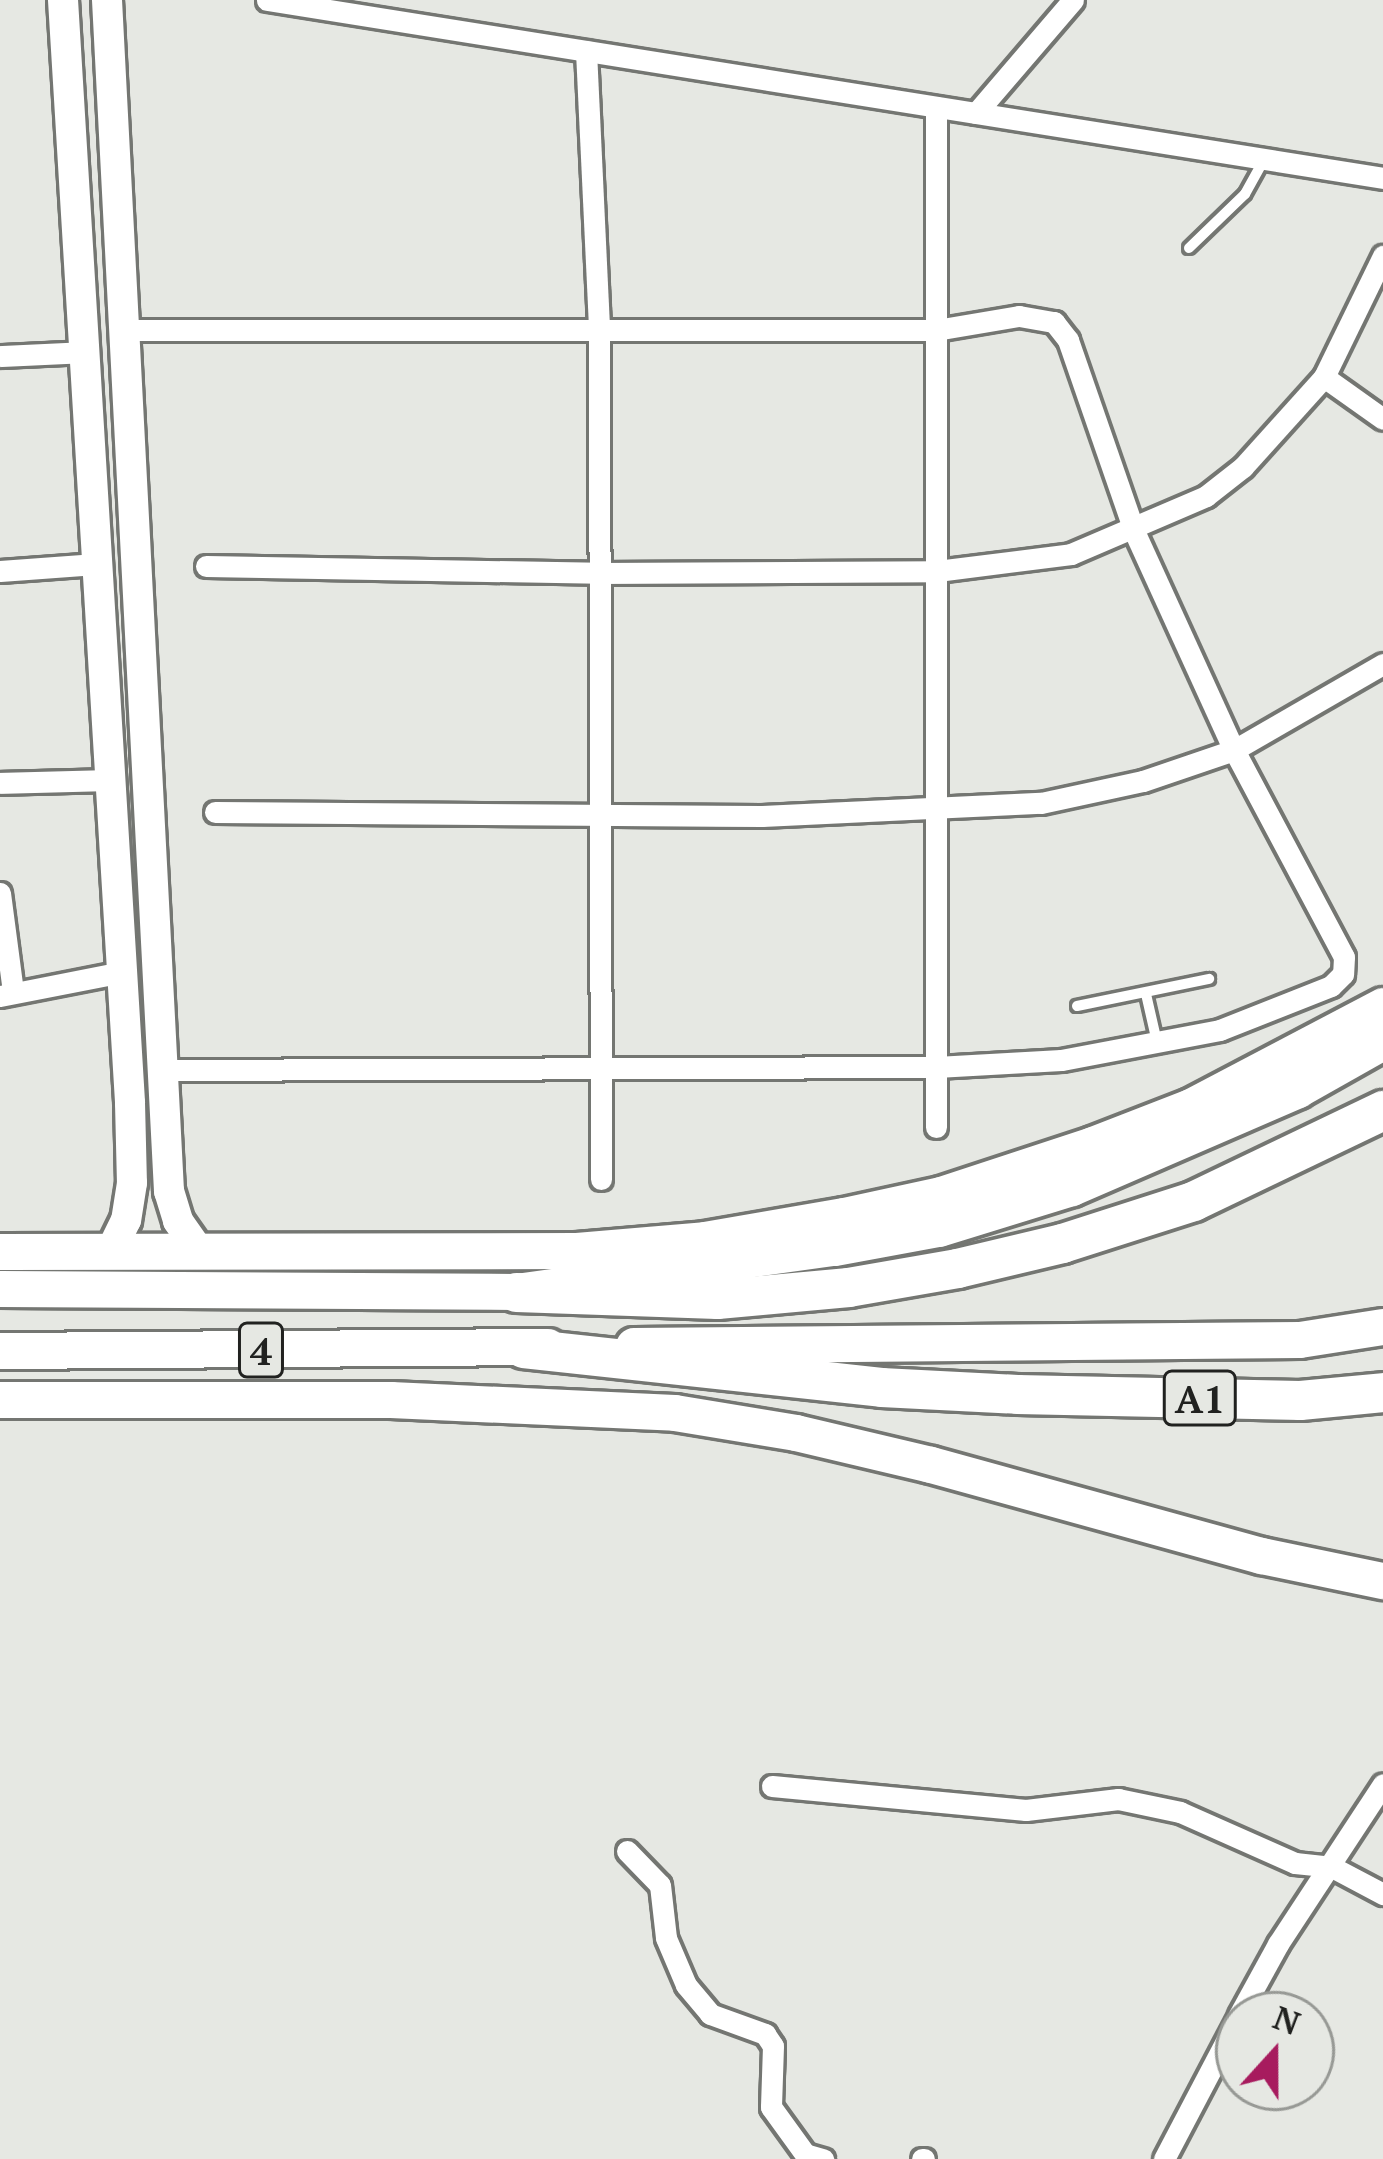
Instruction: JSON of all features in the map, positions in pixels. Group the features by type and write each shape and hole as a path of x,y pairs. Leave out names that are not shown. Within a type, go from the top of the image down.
{"highway":[{"path":"0,1252 577,1251 705,1240 844,1216 941,1195 1112,1138 1190,1107 1383,1006"},
{"path":"516,1292 732,1265 939,1229 1072,1187 1170,1149 1298,1090 1383,1042"},
{"name":"4","path":"0,1289 516,1292 717,1299 848,1287 1062,1243 1193,1201 1383,1110"},
{"path":"523,1348 1280,1340 1383,1328"},
{"name":"4","path":"0,1351 523,1348 881,1387 1017,1394"},
{"name":"A1","path":"1017,1394 1300,1400 1383,1392"},
{"path":"0,1400 391,1400 675,1413 841,1443 1262,1556 1383,1581"}],"main road":[{"path":"63,0 132,1183 126,1220 110,1253"},
{"path":"107,0 169,1190 178,1221 200,1252"}],"street":[{"path":"267,0 1383,178"},
{"path":"976,113 1073,0"},
{"path":"586,51 598,326 601,1179"},
{"path":"936,107 936,1127"},
{"path":"206,566 598,573 938,571 1071,554 1134,531 1206,496 1243,466 1324,376 1383,256"},
{"path":"125,330 598,326 936,330 1019,316 1054,322 1068,340 1134,531 1234,750 1344,957 1343,974 1331,986 1220,1030 1061,1060 936,1067 162,1070"},
{"path":"0,356 87,352"},
{"path":"1324,376 1383,419"},
{"path":"0,571 96,564"},
{"path":"214,812 597,814 936,810 1041,803 1143,781 1234,750 1383,664"},
{"path":"0,783 109,779"},
{"path":"0,893 7,994 122,972"},
{"path":"1253,1991 1383,1784"},
{"path":"772,1786 1026,1810 1118,1799 1180,1812 1295,1863 1332,1867 1383,1894"},
{"path":"627,1851 660,1885 665,1938 686,1985 710,2014 765,2034 773,2046 771,2107 805,2154 824,2159"},
{"path":"1165,2159 1215,2062"}],"lane":[{"path":"1189,248 1245,194 1264,158"},
{"path":"1077,1006 1209,979"},
{"path":"1147,994 1157,1042"}]}
